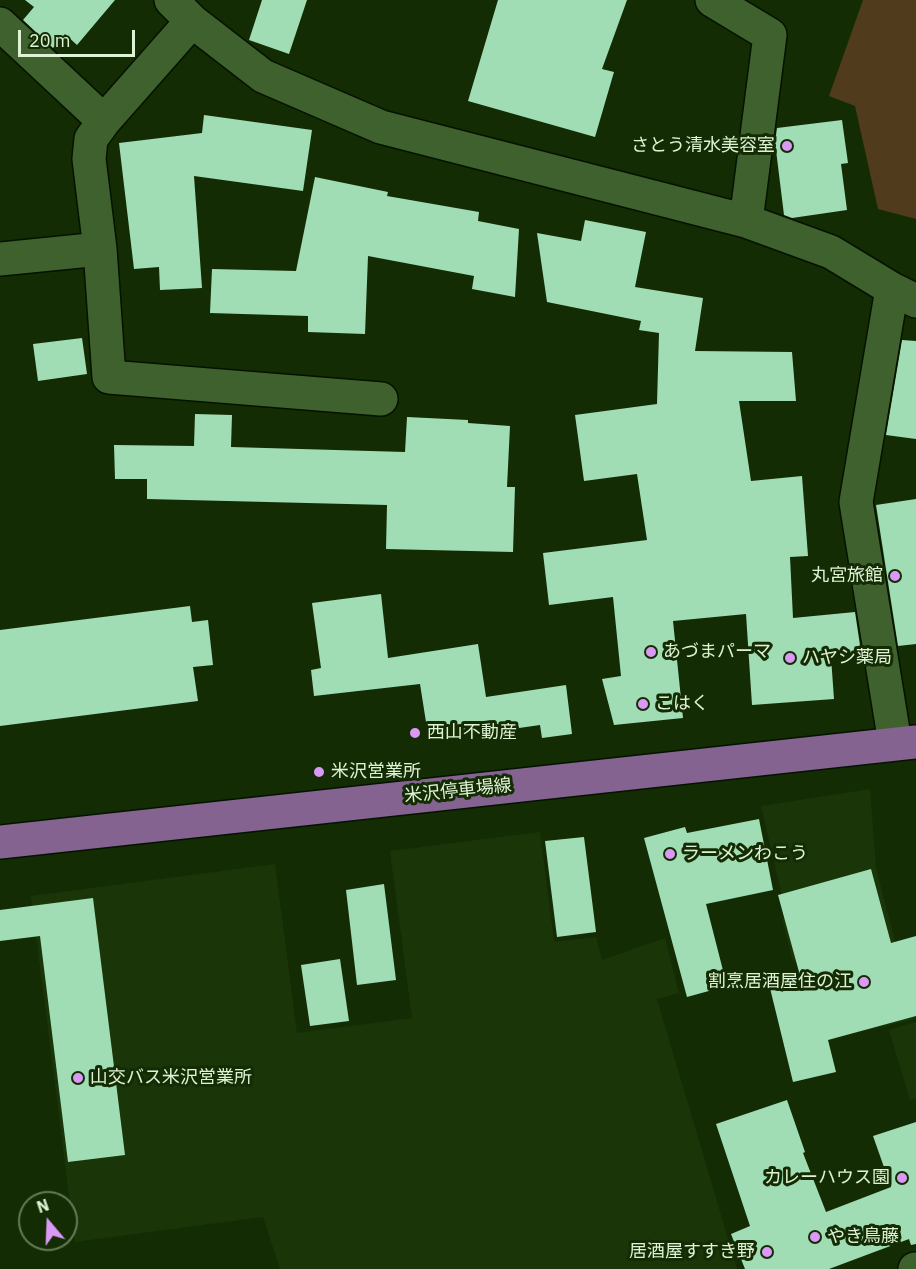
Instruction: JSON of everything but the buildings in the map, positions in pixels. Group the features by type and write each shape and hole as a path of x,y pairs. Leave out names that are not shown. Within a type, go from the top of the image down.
{"main road":[{"name":"米沢停車場線","path":"0,842 906,743"}],"street":[{"path":"712,0 770,35 746,221"},
{"path":"381,399 109,377 100,249 89,159 91,139 179,6 263,76 381,128 746,221 831,252 904,295 856,502 906,743"},
{"path":"0,24 104,121"},
{"path":"0,259 100,249"}],"shaded area":[{"path":"863,0 916,0 916,219 878,209 855,106 829,96"},
{"path":"870,789 876,868 915,1019 832,1038 810,957 793,961 782,919 787,917 761,806"},
{"path":"540,832 554,942 596,937 602,960 665,938 679,993 657,999 737,1269 280,1269 263,1217 78,1242 78,1191 69,1191 31,896 275,864 297,1033 412,1018 390,851"},
{"path":"916,1022 916,1098 910,1100 889,1030"}],"place":[{"name":"さとう清水美容室","path":"787,146"},
{"name":"丸宮旅館","path":"895,576"},
{"name":"あづまパーマ","path":"651,652"},
{"name":"ハヤシ薬局","path":"790,658"},
{"name":"こはく","path":"643,704"},
{"name":"西山不動産","path":"415,733"},
{"name":"米沢営業所","path":"319,772"},
{"name":"ラーメンわこう","path":"670,854"},
{"name":"割烹居酒屋住の江","path":"864,982"},
{"name":"山交バス米沢営業所","path":"78,1078"},
{"name":"カレーハウス園","path":"902,1178"},
{"name":"やき鳥藤","path":"815,1237"},
{"name":"居酒屋すすき野","path":"767,1252"}]}
